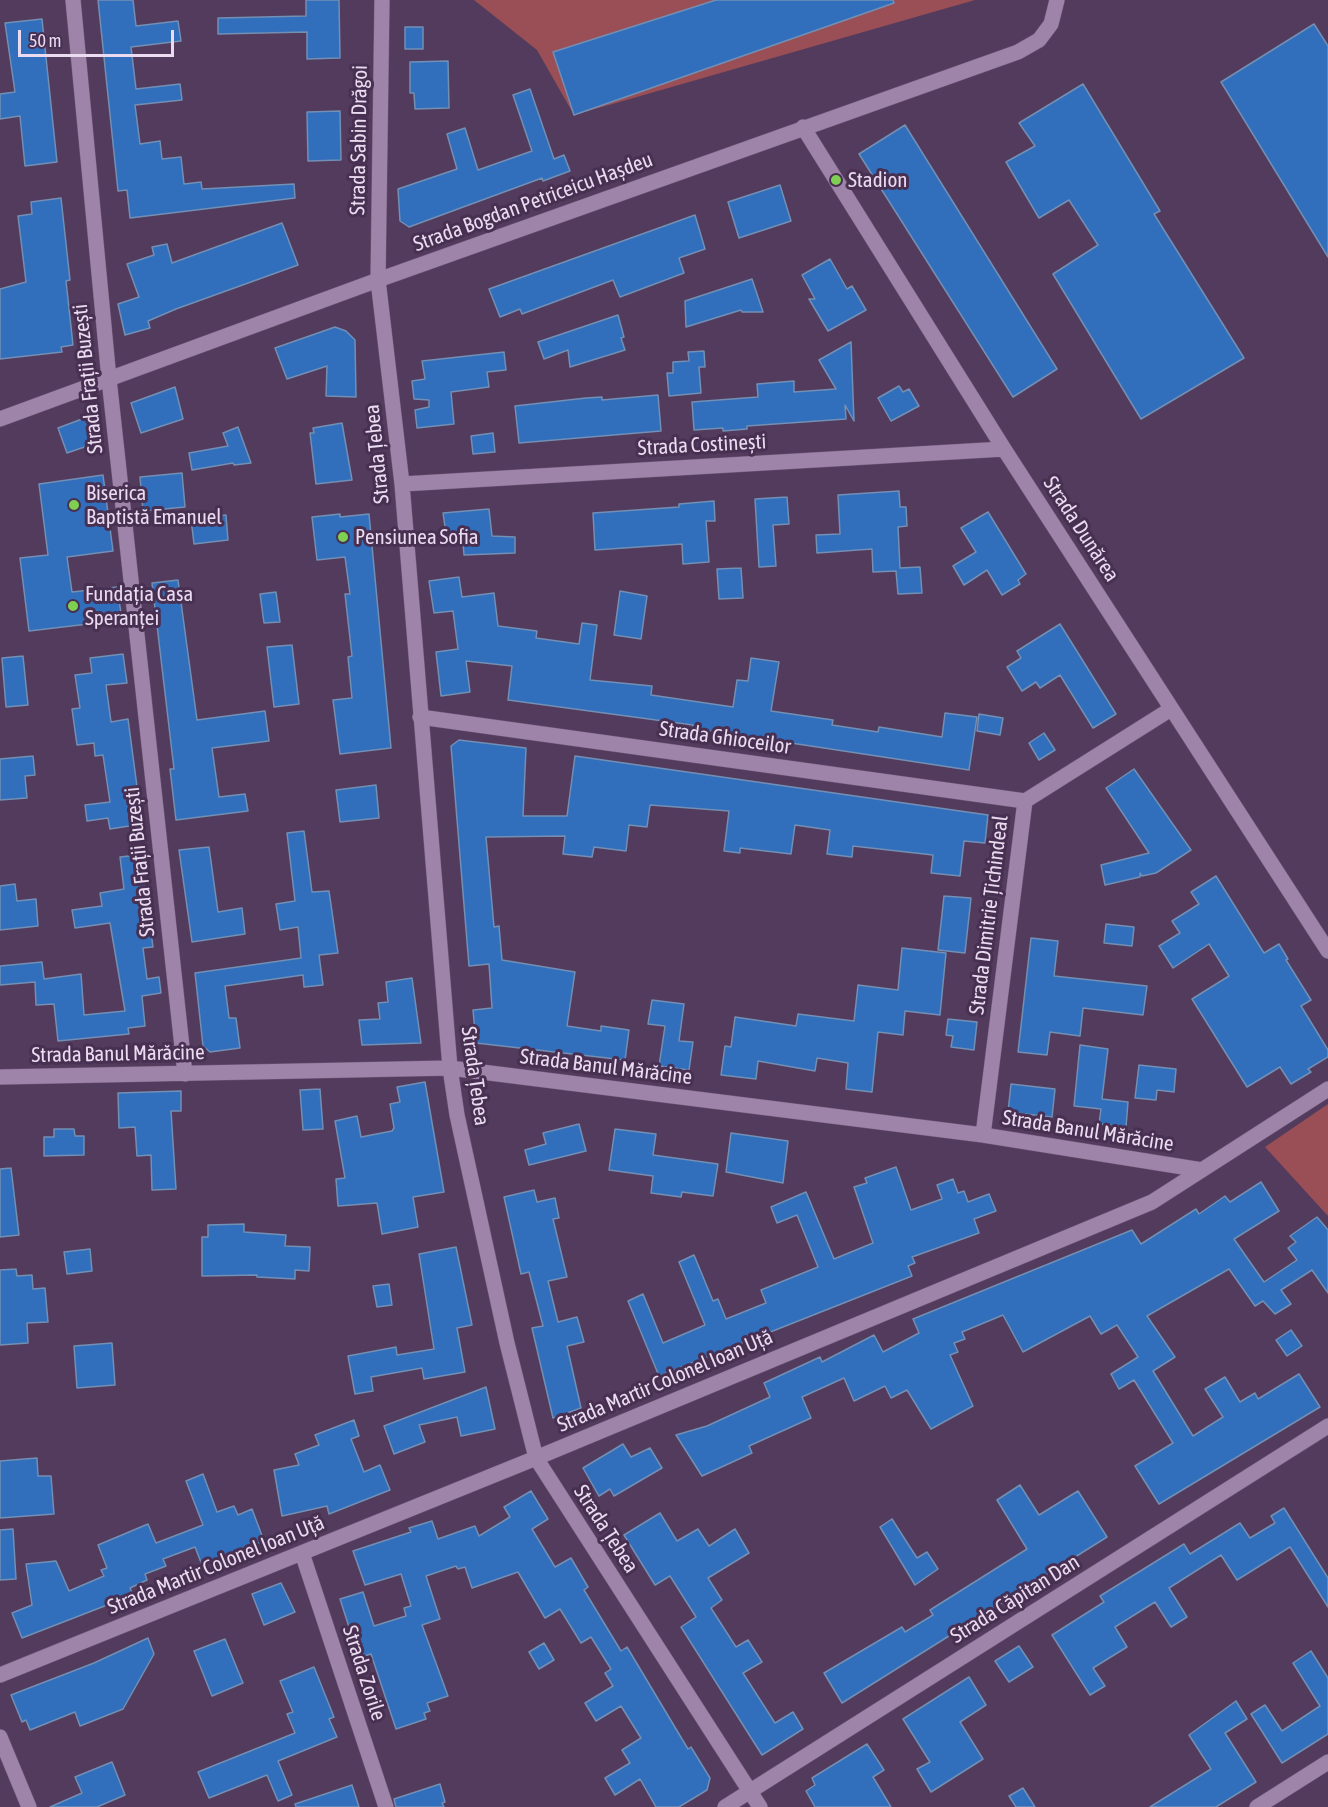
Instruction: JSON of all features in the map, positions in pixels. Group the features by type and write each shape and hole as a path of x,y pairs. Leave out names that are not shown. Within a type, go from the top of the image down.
{"street":[{"name":"Strada Frații Buzești","path":"73,0 109,379 185,1074"},
{"name":"Strada Sabin Drăgoi","path":"378,280 382,0"},
{"name":"Strada Bogdan Petriceicu Hașdeu","path":"0,419 378,280 1018,52 1039,40 1051,24 1057,0"},
{"name":"Strada Dunărea","path":"802,128 1004,449 1328,951"},
{"name":"Strada Țebea","path":"378,280 402,484 450,1068 507,1343 536,1458 760,1807"},
{"name":"Strada Costinești","path":"402,484 1004,449"},
{"name":"Strada Dimitrie Țichindeal","path":"982,1135 1025,801 1171,709"},
{"name":"Strada Ghioceilor","path":"420,717 1025,801"},
{"name":"Strada Banul Mărăcine","path":"0,1077 450,1068 982,1135 1202,1170"},
{"name":"Strada Martir Colonel Ioan Uță","path":"0,1675 536,1458 1152,1202 1328,1089"},
{"name":"Strada Căpitan Dan","path":"725,1807 1328,1426"},
{"name":"Strada Zorile","path":"302,1552 386,1807"},
{"path":"0,1737 28,1807"},
{"path":"1257,1807 1328,1762"}],"shaded area":[{"path":"474,0 975,0 574,115 537,50"},
{"path":"1328,1104 1328,1216 1265,1147"}],"building":[{"path":"98,0 133,0 136,26 178,21 181,41 131,47 136,89 180,84 182,100 135,105 140,144 160,141 162,159 181,157 184,184 201,182 202,189 294,184 295,198 130,218 127,190 118,191"},
{"path":"306,0 339,0 340,58 307,59 307,32 218,34 218,18 306,16"},
{"path":"716,0 893,0 894,3 574,115 553,52"},
{"path":"42,19 57,162 25,166 20,116 0,119 0,94 15,92 5,23"},
{"path":"1314,24 1328,46 1328,257 1221,82"},
{"path":"405,27 423,27 423,49 405,49"},
{"path":"448,61 449,108 415,109 414,93 410,93 410,62"},
{"path":"1083,84 1160,211 1154,214 1244,358 1141,419 1053,274 1098,245 1069,200 1039,218 1006,162 1035,146 1019,123"},
{"path":"530,89 554,159 564,155 570,171 543,181 542,178 409,227 400,221 398,189 457,169 447,134 465,128 478,170 532,151 513,95"},
{"path":"340,111 341,160 308,161 307,112"},
{"path":"905,125 1057,369 1013,397 859,154"},
{"path":"780,185 791,221 739,238 728,202"},
{"path":"61,198 70,280 66,281 73,345 61,347 62,352 0,359 0,289 26,282 18,216 32,214 31,202"},
{"path":"695,215 705,249 679,258 684,273 620,297 613,280 522,314 520,309 500,317 489,289"},
{"path":"282,223 298,265 176,309 148,321 150,328 125,335 118,304 139,297 127,264 154,255 152,247 167,244 172,263"},
{"path":"830,259 847,289 852,286 866,310 828,331 809,299 815,299 802,275"},
{"path":"752,279 763,312 742,312 741,310 686,327 685,301"},
{"path":"618,315 625,350 570,367 568,350 544,359 538,342"},
{"path":"335,327 346,331 355,340 356,397 326,396 327,366 287,379 275,348"},
{"path":"851,342 854,421 845,405 846,419 747,426 747,429 723,431 723,428 694,430 692,402 758,397 757,384 794,381 794,392 836,389 819,360"},
{"path":"704,351 705,367 699,367 701,393 669,396 667,373 673,373 673,362 689,361 688,352"},
{"path":"504,352 506,370 487,372 489,387 451,392 454,424 417,428 415,410 429,407 429,400 414,399 412,381 425,379 422,361"},
{"path":"899,386 903,392 909,389 919,406 891,421 878,398"},
{"path":"175,387 183,419 141,433 131,403"},
{"path":"658,395 661,431 519,443 515,406 586,398 602,397 602,400"},
{"path":"90,416 96,443 67,453 58,428"},
{"path":"342,423 352,480 316,484 310,433 314,433 313,428"},
{"path":"238,427 251,463 234,465 233,463 192,470 189,453 228,446 223,433"},
{"path":"493,433 495,452 473,454 471,436"},
{"path":"182,473 185,507 143,511 140,477"},
{"path":"103,475 113,551 67,557 72,592 117,587 122,620 29,631 20,558 48,555 39,484"},
{"path":"899,491 900,507 906,507 907,526 898,527 900,568 920,567 922,593 898,594 896,571 873,572 872,549 817,553 816,535 840,534 838,495"},
{"path":"787,497 789,524 773,525 776,566 759,567 755,499"},
{"path":"714,501 715,521 706,521 709,562 683,564 682,544 595,550 593,513 679,507 679,504"},
{"path":"489,509 492,536 515,537 515,553 464,555 462,531 446,533 443,513"},
{"path":"988,512 1026,574 1018,580 1020,584 1002,595 987,570 964,585 953,566 976,552 961,528"},
{"path":"340,514 340,517 369,514 391,748 340,754 333,700 352,698 348,657 352,656 345,594 350,594 345,557 317,560 312,517"},
{"path":"226,515 228,540 194,544 191,519"},
{"path":"741,568 743,598 719,599 717,569"},
{"path":"459,577 462,597 494,593 498,626 537,631 536,638 579,644 582,623 597,625 590,680 652,686 651,695 733,707 737,680 748,681 751,658 779,662 771,711 833,720 832,725 878,732 879,727 942,737 945,713 977,717 969,770 692,728 693,725 508,700 512,666 466,661 470,692 441,696 436,652 458,649 453,611 434,613 429,581"},
{"path":"178,580 197,720 265,711 269,741 212,748 219,797 245,794 248,811 176,820 170,769 174,769 152,583"},
{"path":"620,591 647,596 641,639 614,635"},
{"path":"276,592 280,622 264,623 260,594"},
{"path":"1060,624 1116,714 1093,728 1060,675 1040,688 1036,682 1022,691 1007,667 1021,658 1017,651"},
{"path":"292,645 299,704 274,707 267,647"},
{"path":"123,654 127,683 106,685 111,722 128,719 142,824 110,829 108,818 87,821 85,805 110,802 103,755 95,756 94,743 77,745 72,709 80,708 75,675 92,673 90,658"},
{"path":"23,656 28,705 6,707 2,658"},
{"path":"979,714 1003,718 1000,735 977,731"},
{"path":"1044,733 1055,750 1039,760 1029,743"},
{"path":"459,740 526,748 523,816 567,816 575,756 988,815 985,843 964,841 960,876 931,873 933,855 853,846 852,857 827,854 830,830 795,825 791,854 740,848 740,853 724,851 729,811 650,805 647,827 629,825 626,851 594,847 592,857 563,854 565,836 486,837 494,927 499,926 502,960 575,972 567,1026 601,1031 601,1026 629,1030 625,1060 476,1043 473,1010 492,1008 489,964 469,966 451,746"},
{"path":"33,756 35,775 25,776 27,798 0,800 0,759"},
{"path":"1134,769 1191,850 1156,873 1142,876 1140,873 1140,877 1105,885 1101,865 1149,853 1106,788"},
{"path":"376,785 379,818 340,822 336,790"},
{"path":"304,831 312,892 329,891 338,953 319,955 323,985 304,987 303,975 225,986 229,1018 236,1018 240,1048 210,1052 203,1046 195,973 301,958 298,927 280,930 276,904 295,901 287,833"},
{"path":"209,847 218,912 242,908 245,934 192,942 179,850"},
{"path":"146,854 149,875 143,875 153,947 143,948 147,979 159,977 161,993 142,996 145,1026 128,1028 129,1034 58,1041 54,1004 36,1005 35,982 0,985 0,966 42,962 44,979 81,974 84,1015 125,1011 110,923 75,928 72,910 102,906 100,893 124,889 120,857"},
{"path":"1216,876 1264,953 1279,944 1288,959 1286,960 1311,1000 1301,1006 1328,1050 1328,1057 1308,1069 1311,1072 1291,1084 1280,1067 1247,1087 1192,999 1229,976 1209,944 1173,968 1159,946 1180,933 1172,921 1199,904 1191,892"},
{"path":"15,884 17,901 36,899 38,926 0,930 0,886"},
{"path":"944,896 971,898 965,953 938,950"},
{"path":"1106,924 1134,927 1132,946 1104,943"},
{"path":"1031,938 1058,941 1054,976 1147,986 1143,1015 1083,1008 1080,1036 1050,1032 1047,1055 1018,1052"},
{"path":"902,948 946,953 940,1015 905,1011 903,1035 878,1032 872,1092 846,1089 848,1063 817,1058 815,1071 758,1061 756,1079 721,1075 725,1046 731,1047 735,1017 796,1026 798,1014 854,1021 858,985 898,990"},
{"path":"412,978 421,1043 362,1045 359,1020 380,1019 378,1003 388,1002 386,982"},
{"path":"652,1000 684,1004 679,1041 693,1042 689,1070 659,1066 665,1026 648,1024"},
{"path":"948,1019 977,1022 974,1050 951,1047 953,1036 946,1035"},
{"path":"1080,1045 1108,1049 1102,1099 1128,1102 1126,1127 1099,1124 1101,1109 1074,1106"},
{"path":"1139,1065 1176,1069 1174,1092 1157,1090 1156,1100 1135,1098"},
{"path":"425,1082 444,1192 413,1197 418,1227 382,1234 377,1203 338,1206 336,1179 345,1178 335,1121 357,1116 361,1137 392,1131 394,1128 390,1104 400,1102 397,1087"},
{"path":"1011,1084 1055,1089 1052,1117 1008,1112"},
{"path":"320,1089 323,1129 303,1130 300,1090"},
{"path":"181,1091 181,1111 171,1111 176,1189 152,1190 151,1155 137,1156 135,1127 119,1128 118,1093"},
{"path":"579,1124 586,1151 529,1165 525,1150 546,1144 543,1133"},
{"path":"54,1129 74,1129 75,1136 84,1136 84,1155 44,1156 44,1137 54,1137"},
{"path":"615,1129 656,1134 653,1155 718,1164 713,1196 682,1192 681,1197 651,1193 653,1176 609,1170"},
{"path":"731,1133 788,1141 783,1183 726,1172"},
{"path":"896,1167 911,1210 942,1199 937,1185 953,1179 958,1193 964,1191 968,1202 989,1194 996,1211 974,1219 979,1233 912,1257 915,1263 908,1266 912,1276 659,1376 628,1301 643,1294 663,1343 705,1325 679,1262 694,1255 713,1301 718,1299 726,1319 766,1303 761,1290 818,1267 797,1215 777,1223 771,1207 806,1192 834,1259 873,1243 854,1187 867,1183 865,1178"},
{"path":"11,1168 19,1235 0,1237 0,1169"},
{"path":"1261,1182 1279,1211 1234,1239 1264,1282 1297,1260 1288,1248 1296,1242 1290,1236 1317,1217 1328,1230 1328,1293 1312,1270 1281,1290 1291,1304 1275,1314 1263,1301 1255,1306 1229,1269 1147,1316 1175,1357 1153,1371 1193,1436 1223,1417 1205,1389 1225,1377 1240,1402 1255,1393 1258,1399 1299,1374 1320,1407 1159,1504 1135,1466 1173,1443 1134,1380 1119,1389 1111,1374 1138,1357 1117,1325 1101,1334 1090,1316 1023,1352 1003,1315 962,1332 965,1339 954,1343 958,1352 950,1355 973,1406 931,1429 907,1390 891,1398 885,1386 854,1401 844,1378 802,1397 811,1418 749,1446 752,1453 702,1476 676,1435 707,1426 770,1397 764,1383 820,1357 822,1362 874,1335 883,1352 919,1333 913,1319 1132,1230 1141,1244 1196,1209 1199,1214 1225,1196 1230,1202"},
{"path":"534,1190 537,1202 555,1198 559,1218 553,1219 567,1277 548,1281 558,1322 577,1317 584,1342 567,1346 581,1408 553,1418 532,1328 543,1326 529,1272 521,1274 504,1197"},
{"path":"244,1224 244,1232 286,1235 285,1246 310,1247 309,1271 295,1270 295,1279 257,1277 257,1275 202,1276 202,1237 208,1237 208,1225"},
{"path":"456,1247 472,1325 457,1328 465,1372 424,1379 422,1368 371,1377 373,1391 355,1394 348,1356 396,1347 397,1355 434,1349 419,1254"},
{"path":"90,1249 92,1271 67,1274 64,1252"},
{"path":"16,1269 17,1276 32,1275 33,1289 45,1288 48,1322 27,1323 28,1343 0,1345 0,1270"},
{"path":"389,1284 392,1305 377,1307 373,1286"},
{"path":"1291,1330 1302,1346 1287,1356 1276,1340"},
{"path":"112,1343 115,1385 77,1388 74,1346"},
{"path":"486,1387 495,1429 461,1436 457,1417 419,1425 425,1442 394,1454 384,1426"},
{"path":"354,1420 359,1436 351,1439 364,1472 380,1465 390,1490 329,1514 327,1506 282,1516 274,1470 299,1465 295,1454 319,1445 315,1435"},
{"path":"623,1444 631,1457 650,1448 662,1468 614,1496 610,1489 599,1496 583,1468"},
{"path":"37,1458 38,1476 51,1476 54,1514 0,1518 0,1461"},
{"path":"203,1474 217,1512 234,1506 238,1515 252,1509 264,1541 202,1565 195,1547 163,1559 166,1566 145,1574 147,1580 130,1588 133,1595 22,1638 12,1613 32,1605 26,1564 56,1561 69,1591 104,1576 101,1570 107,1568 98,1545 148,1524 156,1543 203,1525 186,1481"},
{"path":"1020,1485 1039,1515 1078,1491 1107,1537 842,1703 824,1673 902,1627 905,1632 933,1615 930,1610 1027,1549 997,1500"},
{"path":"531,1491 548,1519 532,1529 555,1567 571,1558 588,1587 584,1590 621,1651 627,1647 688,1749 691,1747 710,1778 707,1790 679,1807 656,1807 640,1779 615,1795 605,1778 630,1763 622,1750 641,1738 621,1706 596,1721 585,1703 613,1686 605,1673 611,1669 591,1637 581,1643 560,1609 545,1618 518,1572 472,1588 465,1567 458,1569 456,1566 426,1576 440,1619 422,1625 448,1696 427,1703 430,1711 424,1713 426,1719 396,1729 371,1654 364,1656 355,1629 350,1630 340,1599 363,1592 374,1626 406,1616 404,1608 411,1606 401,1574 365,1585 353,1551 411,1532 409,1528 432,1521 438,1539 475,1526 479,1536 510,1517 504,1507"},
{"path":"1284,1508 1328,1578 1328,1607 1290,1547 1237,1580 1221,1555 1169,1588 1187,1617 1171,1627 1155,1602 1115,1627 1127,1647 1093,1668 1105,1686 1090,1695 1052,1635 1104,1602 1100,1596 1184,1544 1190,1554 1240,1523 1250,1538 1275,1523 1271,1516"},
{"path":"660,1513 677,1541 698,1529 709,1546 735,1529 749,1553 708,1578 722,1600 711,1608 736,1647 748,1640 762,1662 743,1673 775,1723 793,1712 803,1729 762,1755 681,1627 696,1617 670,1576 655,1585 624,1535"},
{"path":"892,1519 917,1558 927,1552 938,1569 915,1585 880,1527"},
{"path":"13,1529 16,1579 0,1580 0,1530"},
{"path":"281,1583 295,1612 264,1625 252,1594"},
{"path":"148,1638 154,1654 123,1709 80,1726 75,1712 30,1730 26,1720 22,1722 11,1695 94,1663"},
{"path":"225,1639 243,1683 212,1696 194,1651"},
{"path":"544,1643 554,1660 539,1669 529,1652"},
{"path":"1019,1646 1033,1667 1009,1682 995,1661"},
{"path":"1311,1651 1328,1678 1328,1734 1282,1763 1251,1714 1265,1705 1282,1731 1320,1706 1293,1663"},
{"path":"314,1667 334,1717 329,1719 337,1737 278,1761 292,1795 278,1801 267,1775 209,1798 198,1772 295,1733 287,1714 293,1712 280,1681"},
{"path":"969,1677 986,1705 960,1722 983,1759 931,1792 917,1769 930,1762 903,1719"},
{"path":"1236,1701 1247,1719 1225,1733 1256,1782 1216,1807 1150,1807 1211,1769 1189,1735"},
{"path":"867,1744 884,1770 873,1777 891,1807 815,1807 806,1791 815,1785 812,1778"},
{"path":"112,1762 125,1795 97,1807 50,1807 82,1793 75,1777"},
{"path":"440,1784 445,1802 442,1803 444,1807 396,1807 394,1799"},
{"path":"352,1785 359,1807 296,1807 295,1804"},
{"path":"1023,1788 1035,1807 1016,1807 1009,1796"}],"place":[{"name":"Stadion","path":"836,180"},
{"name":"Biserica Baptistă Emanuel","path":"74,505"},
{"name":"Pensiunea Sofia","path":"343,537"},
{"name":"Fundația Casa Speranței","path":"73,606"}]}
